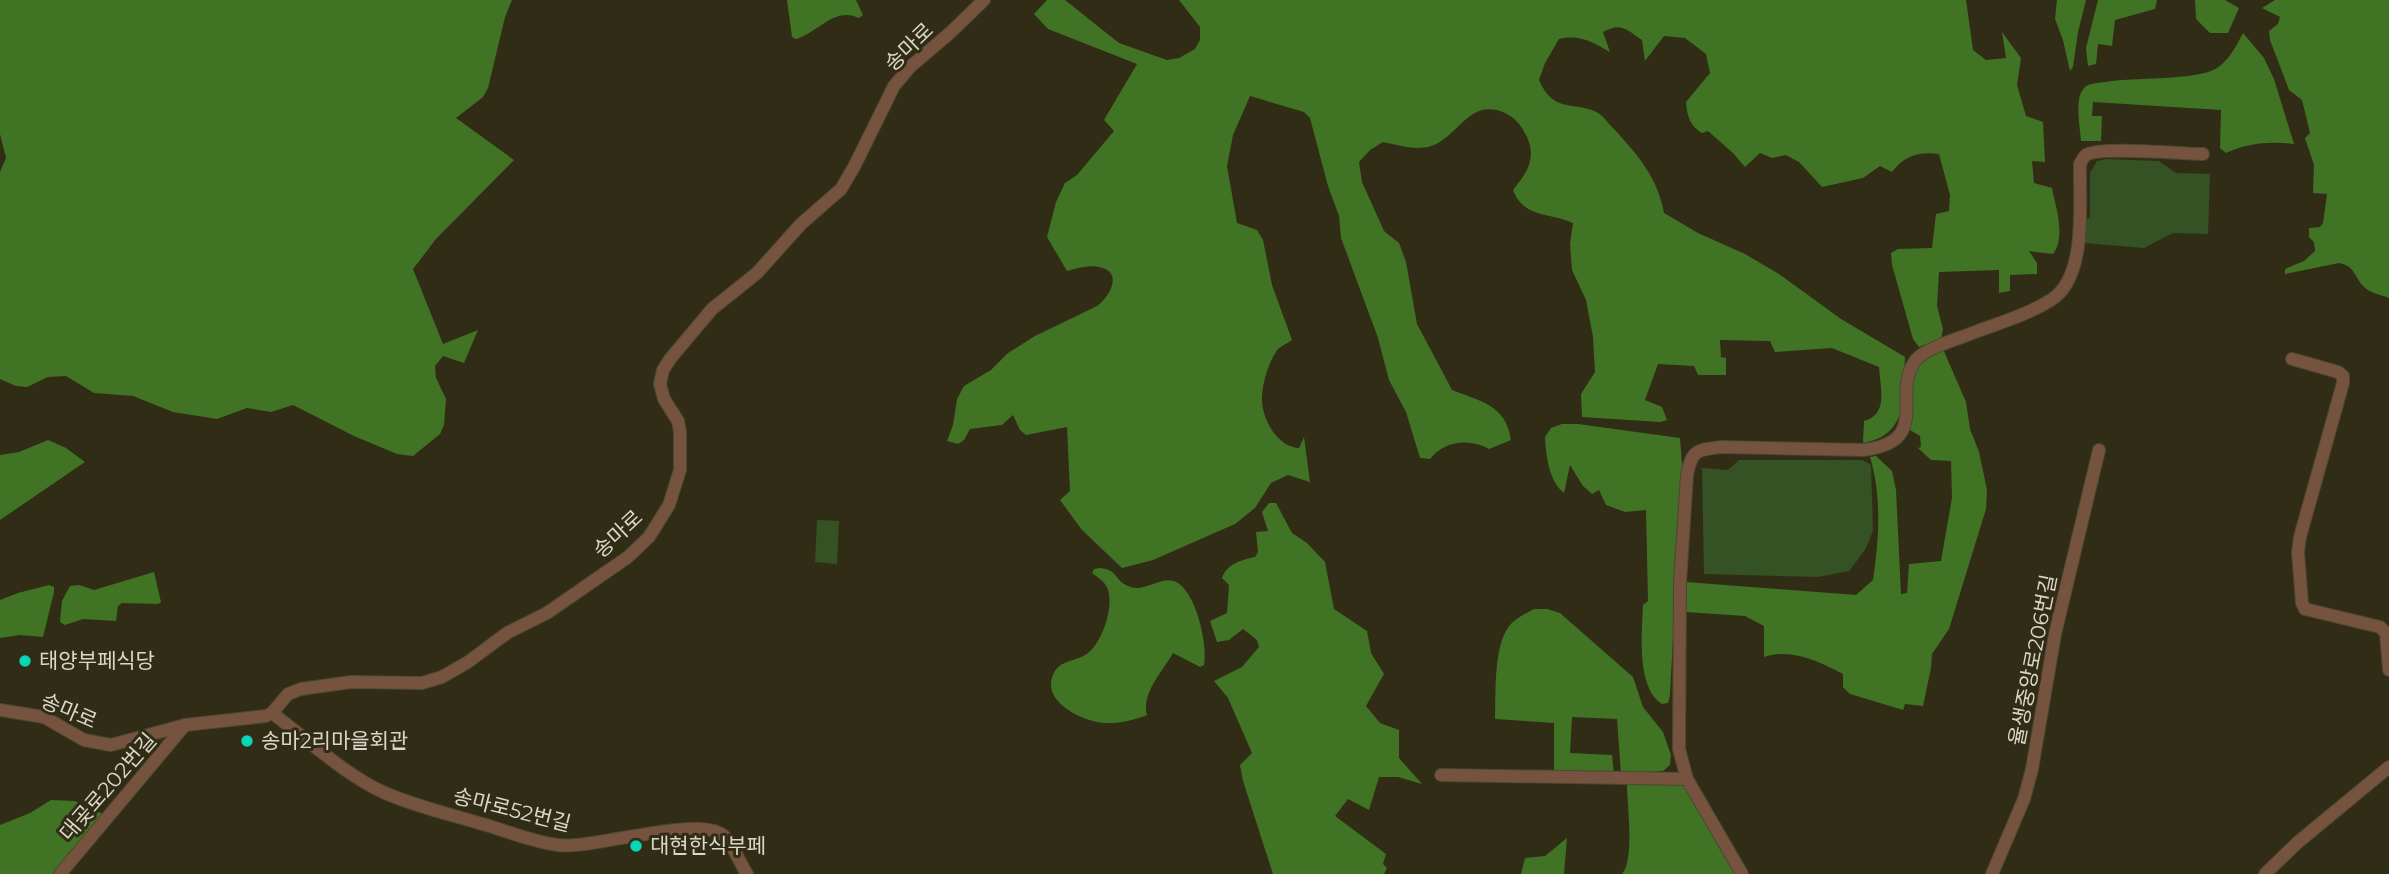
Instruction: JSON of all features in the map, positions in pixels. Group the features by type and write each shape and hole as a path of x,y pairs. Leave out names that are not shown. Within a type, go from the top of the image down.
{"street":[{"name":"송마로","path":"0,710 44,717 84,740 111,745 185,725 260,717 272,713 288,694 301,689 351,682 422,683 455,671 628,556 649,537 675,494 680,470 680,432 678,421 664,399 660,384 663,370 670,359 712,309 757,273 802,224 841,189 894,86 910,67 951,33 984,0"},
{"path":"1742,874 1687,779 1679,749 1681,569 1687,475 1691,458 1700,450 1721,447 1863,450 1883,447 1896,439 1906,424 1909,372 1915,360 1949,341 2023,313 2061,292 2073,271 2079,240 2080,164 2086,155 2132,151 2203,154"},
{"path":"2292,359 2338,372 2343,376 2300,537 2298,552 2302,603 2305,609 2380,627 2386,633 2389,670"},
{"name":"율생중앙로206번길","path":"1992,874 2024,799 2032,769 2055,634 2099,450"},
{"name":"송마로52번길","path":"272,713 350,772 384,793 426,808 535,840 565,846 664,831 716,831 725,837 747,874"},
{"name":"대곶로202번길","path":"60,874 185,725"},
{"path":"2265,874 2297,843 2389,767"},
{"path":"1441,775 1687,779"}],"green space":[{"path":"0,0 512,0 505,17 488,88 483,97 456,118 514,160 436,239 413,269 443,344 478,330 464,363 443,356 435,366 436,378 446,399 444,425 440,434 413,456 397,454 293,405 271,412 247,408 217,419 173,412 133,396 94,393 66,376 48,377 27,387 16,386 0,379 0,172 6,158 0,134"},
{"path":"787,0 856,0 863,15 859,18 842,15 796,39 792,37"},
{"path":"1047,0 1065,0 1119,43 1167,60 1179,58 1195,49 1200,40 1200,27 1179,0 1966,0 1973,50 1986,60 2006,58 2002,32 2021,58 2017,85 2026,116 2043,122 2045,162 2032,161 2034,183 2052,188 2059,222 2059,239 2053,254 2029,251 2037,263 2037,274 2010,275 2010,291 1999,293 1999,270 1939,272 1937,306 1943,329 1941,339 1919,347 1913,339 1891,253 1898,249 1932,248 1936,214 1949,211 1950,195 1939,154 1919,154 1907,158 1892,172 1880,166 1863,178 1822,187 1799,162 1786,155 1772,158 1760,153 1745,167 1708,131 1702,133 1690,120 1686,102 1710,73 1706,54 1685,38 1664,36 1645,61 1642,40 1623,28 1614,27 1603,32 1610,52 1579,38 1559,39 1539,80 1551,98 1566,105 1589,109 1602,116 1646,168 1657,189 1664,213 1779,274 1841,319 1905,357 1901,411 1889,431 1878,439 1863,443 1864,421 1872,417 1880,406 1879,367 1832,348 1775,352 1770,341 1720,340 1721,357 1726,358 1726,375 1698,375 1694,366 1658,364 1645,400 1662,407 1667,420 1660,422 1582,417 1581,394 1595,372 1593,337 1586,300 1572,270 1570,244 1573,223 1531,210 1518,199 1513,190 1529,166 1531,152 1527,137 1509,115 1493,109 1482,110 1431,146 1413,148 1383,142 1370,150 1359,162 1362,182 1384,231 1399,243 1406,262 1417,324 1452,390 1481,401 1497,411 1508,428 1511,440 1489,449 1473,443 1457,443 1442,448 1430,459 1420,458 1406,412 1389,380 1378,338 1341,238 1339,216 1310,118 1304,112 1250,96 1233,135 1227,166 1237,223 1257,230 1263,240 1272,285 1292,340 1278,349 1266,374 1263,409 1273,432 1284,443 1299,448 1304,437 1310,482 1288,475 1271,483 1255,508 1235,524 1153,560 1122,568 1082,530 1060,500 1070,491 1067,427 1026,435 1020,430 1013,415 1002,425 970,429 964,440 958,444 947,441 953,425 957,399 964,386 991,370 1008,353 1035,336 1097,306 1112,287 1112,276 1103,268 1090,266 1067,271 1047,237 1056,202 1065,183 1077,175 1114,131 1104,120 1137,64 1048,29 1034,14"},
{"path":"2057,0 2086,0 2070,71 2055,19"},
{"path":"2098,0 2157,0 2155,9 2115,20 2112,46 2098,44 2096,64 2088,66 2086,48"},
{"path":"2195,0 2225,0 2239,8 2228,33 2210,33 2196,19"},
{"path":"2275,0 2389,0 2389,298 2365,288 2344,264 2285,274 2285,269 2304,261 2315,251 2314,242 2309,237 2309,228 2320,227 2323,223 2327,194 2313,193 2314,165 2305,138 2310,133 2302,100 2289,90 2270,40 2269,31 2278,24 2280,17 2262,8"},
{"path":"2243,33 2264,58 2274,79 2294,144 2259,144 2226,153 2220,148 2221,110 2093,102 2092,116 2102,116 2101,141 2081,141 2078,106 2086,86 2117,80 2180,77 2208,72 2226,61"},
{"path":"2097,161 2159,161 2176,173 2210,174 2208,234 2173,233 2144,248 2084,243 2084,219 2090,218 2090,173"},
{"path":"1943,349 1966,402 1970,429 1979,452 1987,490 1986,509 1949,629 1932,654 1923,706 1905,704 1903,710 1850,694 1843,687 1843,674 1805,657 1785,654 1764,657 1764,626 1745,616 1685,612 1686,582 1856,595 1873,580 1877,549 1878,503 1870,457 1876,456 1892,471 1896,490 1901,594 1907,593 1909,564 1941,561 1952,498 1951,461 1931,460 1918,448 1921,447 1920,436 1910,430 1911,380 1917,361"},
{"path":"1562,424 1680,438 1682,464 1668,703 1662,704 1648,686 1642,659 1643,605 1648,601 1646,510 1625,512 1606,505 1599,490 1592,494 1583,486 1570,465 1564,493 1559,488 1549,468 1545,437 1551,428"},
{"path":"48,440 66,448 85,462 0,520 0,455 19,452"},
{"path":"1739,460 1862,460 1871,465 1873,531 1865,550 1849,571 1818,577 1704,574 1702,468 1728,470"},
{"path":"1269,503 1276,503 1292,533 1307,543 1325,562 1334,609 1367,631 1371,653 1384,674 1366,706 1380,723 1399,730 1399,758 1422,784 1398,777 1379,777 1369,810 1348,799 1335,816 1386,854 1383,864 1387,868 1384,874 1273,874 1243,781 1240,765 1252,753 1228,698 1214,681 1242,667 1259,647 1257,640 1243,629 1229,640 1217,642 1210,621 1227,613 1229,585 1222,578 1224,573 1235,563 1255,557 1258,552 1256,532 1268,531 1262,512"},
{"path":"817,520 839,521 837,564 815,562"},
{"path":"1094,569 1110,571 1122,583 1132,587 1144,587 1168,580 1182,586 1199,618 1204,645 1204,665 1200,667 1173,653 1150,690 1147,715 1116,723 1096,722 1067,709 1053,694 1051,685 1059,666 1088,653 1094,648 1103,631 1110,600 1104,583 1092,573"},
{"path":"154,572 161,602 158,604 122,603 118,606 116,621 83,619 65,625 60,622 62,601 70,586 79,585 94,590"},
{"path":"49,585 54,587 54,592 43,637 20,635 0,638 0,600"},
{"path":"1534,609 1560,613 1633,677 1643,707 1663,732 1671,755 1670,765 1663,771 1621,774 1617,719 1572,717 1570,753 1612,755 1614,774 1554,771 1554,723 1495,719 1496,670 1501,645 1510,625"},
{"path":"1674,781 1686,785 1735,874 1622,874 1626,867 1629,845 1627,785"},
{"path":"51,800 75,801 103,814 53,874 0,874 0,825 30,813"},
{"path":"1567,838 1564,874 1521,874 1525,858 1545,856"}],"place":[{"name":"태양부페식당","path":"25,661"},
{"name":"송마2리마을회관","path":"247,741"},
{"name":"대현한식부페","path":"636,846"}]}
